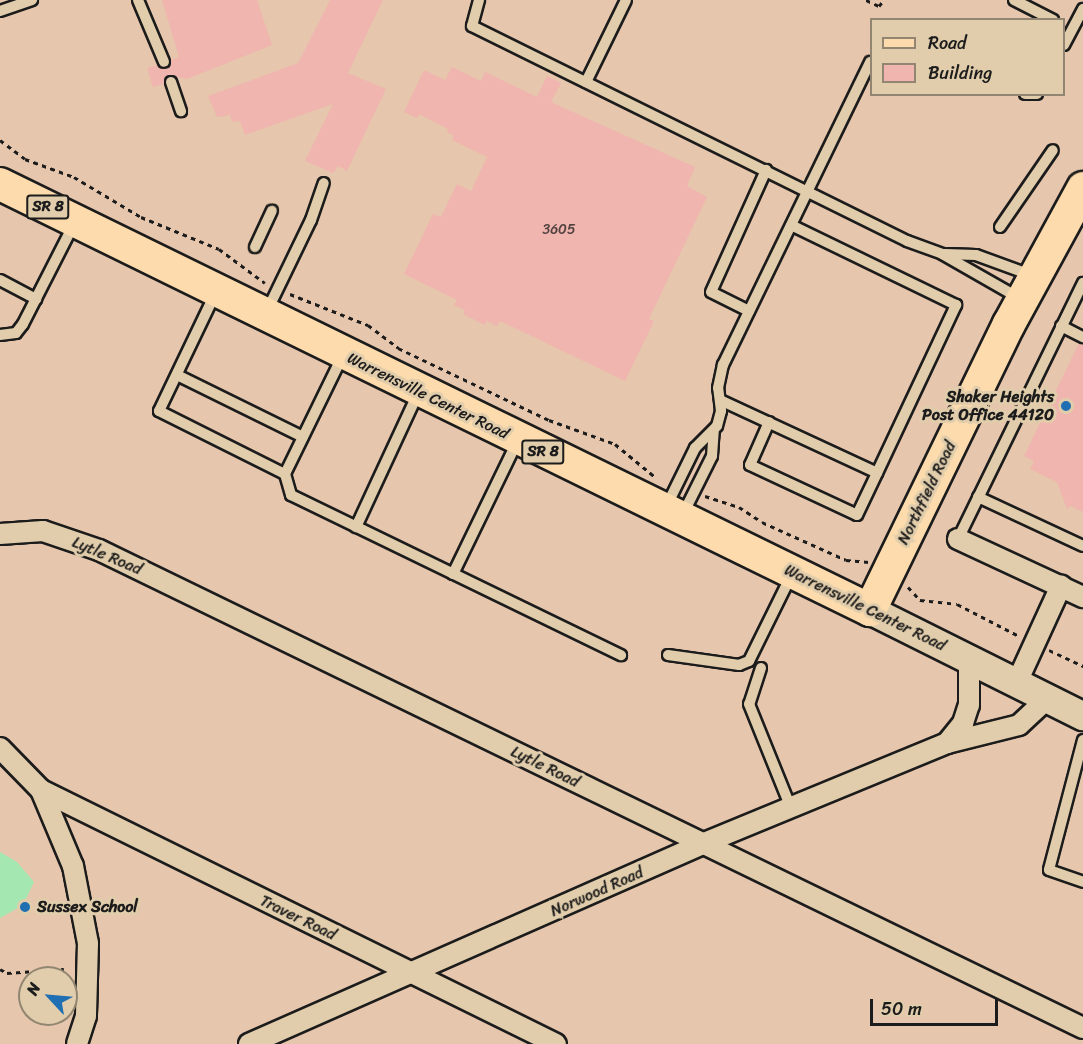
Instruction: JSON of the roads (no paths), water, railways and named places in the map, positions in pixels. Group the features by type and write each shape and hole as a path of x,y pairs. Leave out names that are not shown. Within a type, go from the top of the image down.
{"main road":[{"name":"Warrensville Center Road","path":"0,184 518,440 669,503 793,573 1083,716"},
{"name":"Northfield Road","path":"870,610 1028,288 1083,188"},
{"name":"Northfield Road","path":"1051,249 1083,212"}],"street":[{"name":"Lytle Road","path":"0,534 43,531 99,550 1083,1028"},
{"path":"958,539 1083,597"},
{"path":"1017,682 1061,586"},
{"path":"947,743 963,723 969,705 969,658"},
{"name":"Norwood Road","path":"249,1044 413,974 702,844 947,743 1019,725 1048,698"},
{"path":"0,748 41,790 73,866 88,943 86,1016 77,1044"},
{"name":"Traver Road","path":"41,790 556,1044"}],"lane":[{"path":"0,11 32,0"},
{"path":"138,0 164,62"},
{"path":"479,0 472,26 942,254 1028,288"},
{"path":"586,82 626,0"},
{"path":"1014,0 1049,18"},
{"path":"1067,27 1083,9"},
{"path":"669,503 712,456 714,430 721,411 721,369 870,62"},
{"path":"171,82 181,111"},
{"path":"1000,227 1053,150"},
{"path":"749,311 711,292 766,170"},
{"path":"265,316 311,220 324,183"},
{"path":"255,247 272,211"},
{"path":"0,335 16,333 76,221"},
{"path":"769,422 750,465 857,515 956,305 791,225"},
{"path":"942,254 976,255 1028,288"},
{"path":"0,280 36,298"},
{"path":"958,539 1083,283"},
{"path":"217,291 159,411 285,474"},
{"path":"1061,326 1083,337"},
{"path":"343,355 285,474 291,495 621,655"},
{"path":"177,375 303,437"},
{"path":"356,527 419,391"},
{"path":"720,400 877,473"},
{"path":"669,503 695,448 714,430"},
{"path":"453,574 518,440"},
{"path":"978,497 1083,546"},
{"path":"668,655 739,665 749,661 793,573"},
{"path":"761,668 749,704 790,808"},
{"path":"1083,740 1049,870 1083,882"}],"place":[{"name":"Shaker Heights Post Office 44120","path":"1066,406"},
{"name":"Sussex School","path":"25,907"}]}
